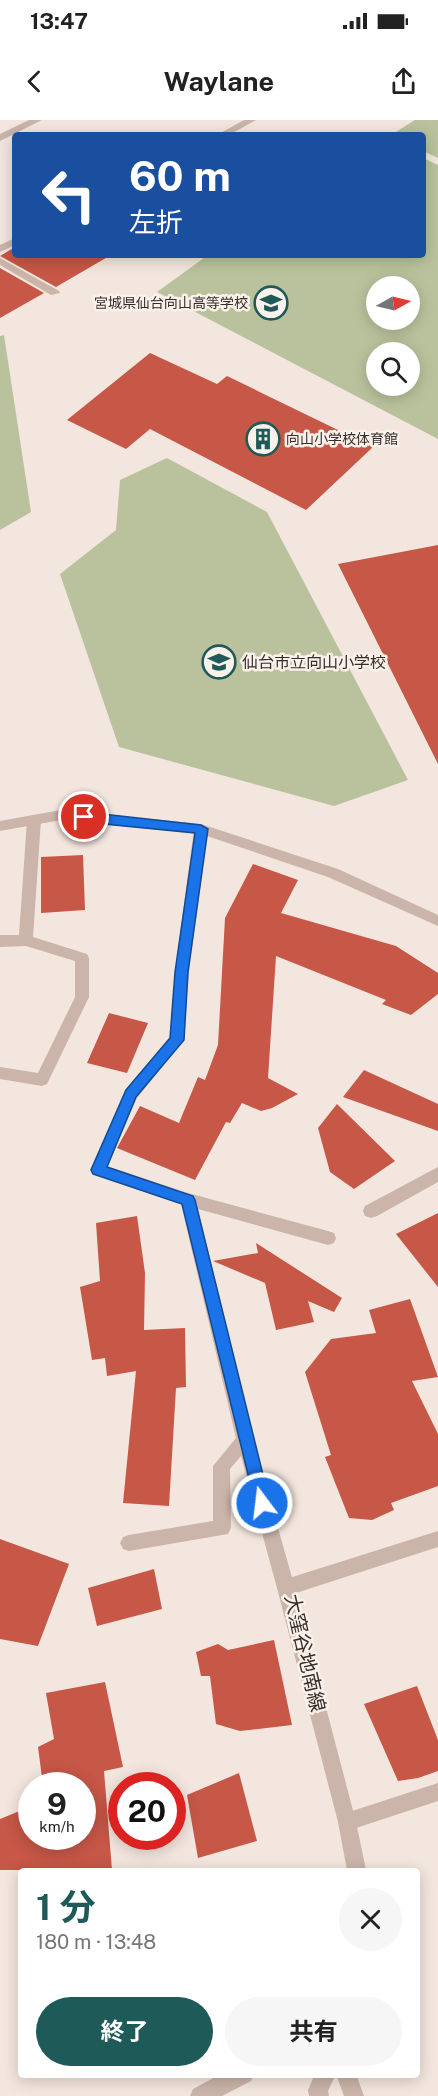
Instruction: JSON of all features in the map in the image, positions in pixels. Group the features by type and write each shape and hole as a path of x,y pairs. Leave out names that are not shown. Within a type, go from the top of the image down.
{"street":[{"path":"12,132 37,120"},
{"path":"228,120 239,126"},
{"path":"228,132 251,120"},
{"path":"0,261 55,293"},
{"path":"0,826 61,814 201,829 333,873 438,921"},
{"path":"26,940 34,820"},
{"path":"201,829 182,972 177,1040 131,1094 98,1170 188,1200 328,1238"},
{"path":"0,941 26,940 82,958 82,997 42,1080 0,1073"},
{"path":"371,1211 438,1174"},
{"path":"188,1200 245,1440 286,1588"},
{"path":"129,1543 222,1528 221,1466 245,1440"},
{"name":"大窪谷地南線","path":"356,1868 347,1822 286,1588 438,1539"},
{"path":"347,1822 438,1792"},
{"path":"200,2096 236,2078"},
{"path":"319,2096 318,2090 324,2078"},
{"path":"347,2078 354,2096"}],"green space":[{"path":"415,120 438,120 438,158 426,152 426,132 396,132"},
{"name":"宮城県仙台向山高等学校","path":"426,159 438,165 438,439 157,292 204,258 426,258"},
{"path":"4,335 31,512 0,530 0,336"},
{"path":"167,458 267,512 408,780 334,806 119,747 60,574 116,530 120,480"}],"building":[{"path":"12,249 12,258 106,258 56,287 0,256"},
{"path":"0,268 44,293 0,318"},
{"name":"向山小学校体育館","path":"150,353 217,384 227,376 373,447 306,510 150,429 126,449 67,420"},
{"path":"438,545 438,764 338,564"},
{"path":"83,855 85,910 41,913 41,857"},
{"path":"253,864 298,880 281,913 396,946 438,973 438,994 411,1015 382,1004 386,1000 276,956 268,1078 298,1094 272,1108 261,1111 242,1103 230,1123 226,1122 195,1180 117,1148 140,1106 179,1123 198,1077 205,1080 218,1045 225,918"},
{"path":"109,1013 148,1023 127,1073 87,1063"},
{"path":"364,1070 438,1104 438,1131 343,1097"},
{"path":"337,1104 395,1161 354,1189 330,1172 318,1128"},
{"path":"438,1213 438,1287 396,1234"},
{"path":"137,1216 145,1273 144,1330 185,1328 186,1387 176,1388 169,1506 123,1503 136,1371 107,1376 105,1358 92,1360 80,1287 100,1281 96,1223"},
{"path":"256,1243 342,1298 334,1312 308,1301 314,1322 276,1330 265,1283 213,1261 258,1253"},
{"path":"410,1299 438,1377 412,1381 438,1434 438,1486 391,1503 394,1510 372,1520 349,1518 325,1457 331,1455 305,1372 331,1339 376,1333 369,1310"},
{"path":"0,1539 69,1564 38,1646 0,1639"},
{"path":"154,1569 162,1609 97,1626 88,1588"},
{"path":"274,1640 292,1725 240,1731 216,1724 210,1676 201,1676 196,1652 218,1644 228,1650"},
{"path":"105,1682 123,1767 104,1771 108,1850 110,1850 112,1868 0,1870 0,1819 18,1812 18,1850 96,1850 96,1772 41,1772 38,1747 54,1739 46,1693"},
{"path":"417,1686 438,1740 438,1771 418,1778 398,1781 364,1704"},
{"path":"239,1773 257,1841 198,1858 187,1795"}],"place":[{"name":"宮城県仙台向山高等学校","path":"271,303"},
{"name":"向山小学校体育館","path":"263,439"},
{"name":"仙台市立向山小学校","path":"219,662"}],"route":[{"path":"84,817 201,829 182,972 177,1040 131,1094 98,1170 188,1200 262,1503"}]}
